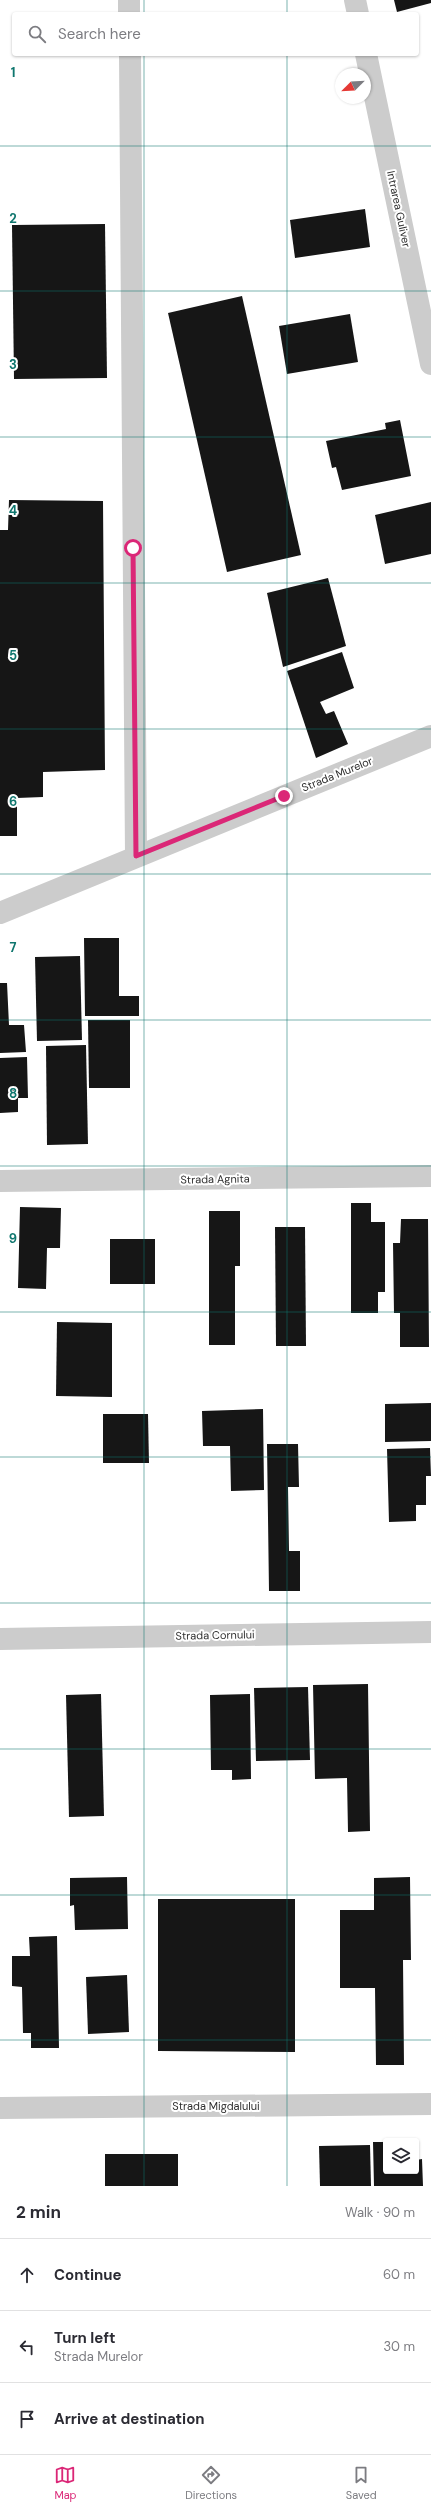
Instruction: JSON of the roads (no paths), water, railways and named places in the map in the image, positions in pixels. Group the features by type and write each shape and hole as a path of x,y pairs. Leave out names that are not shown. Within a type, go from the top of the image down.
{"street":[{"path":"129,0 130,12"},
{"path":"355,0 358,12"},
{"path":"130,56 136,856"},
{"name":"Intrarea Guliver","path":"366,56 431,364"},
{"name":"Strada Murelor","path":"0,913 431,736"},
{"name":"Strada Agnita","path":"0,1181 431,1176"},
{"name":"Strada Cornului","path":"0,1639 431,1632"},
{"name":"Strada Migdalului","path":"0,2108 431,2104"}]}
